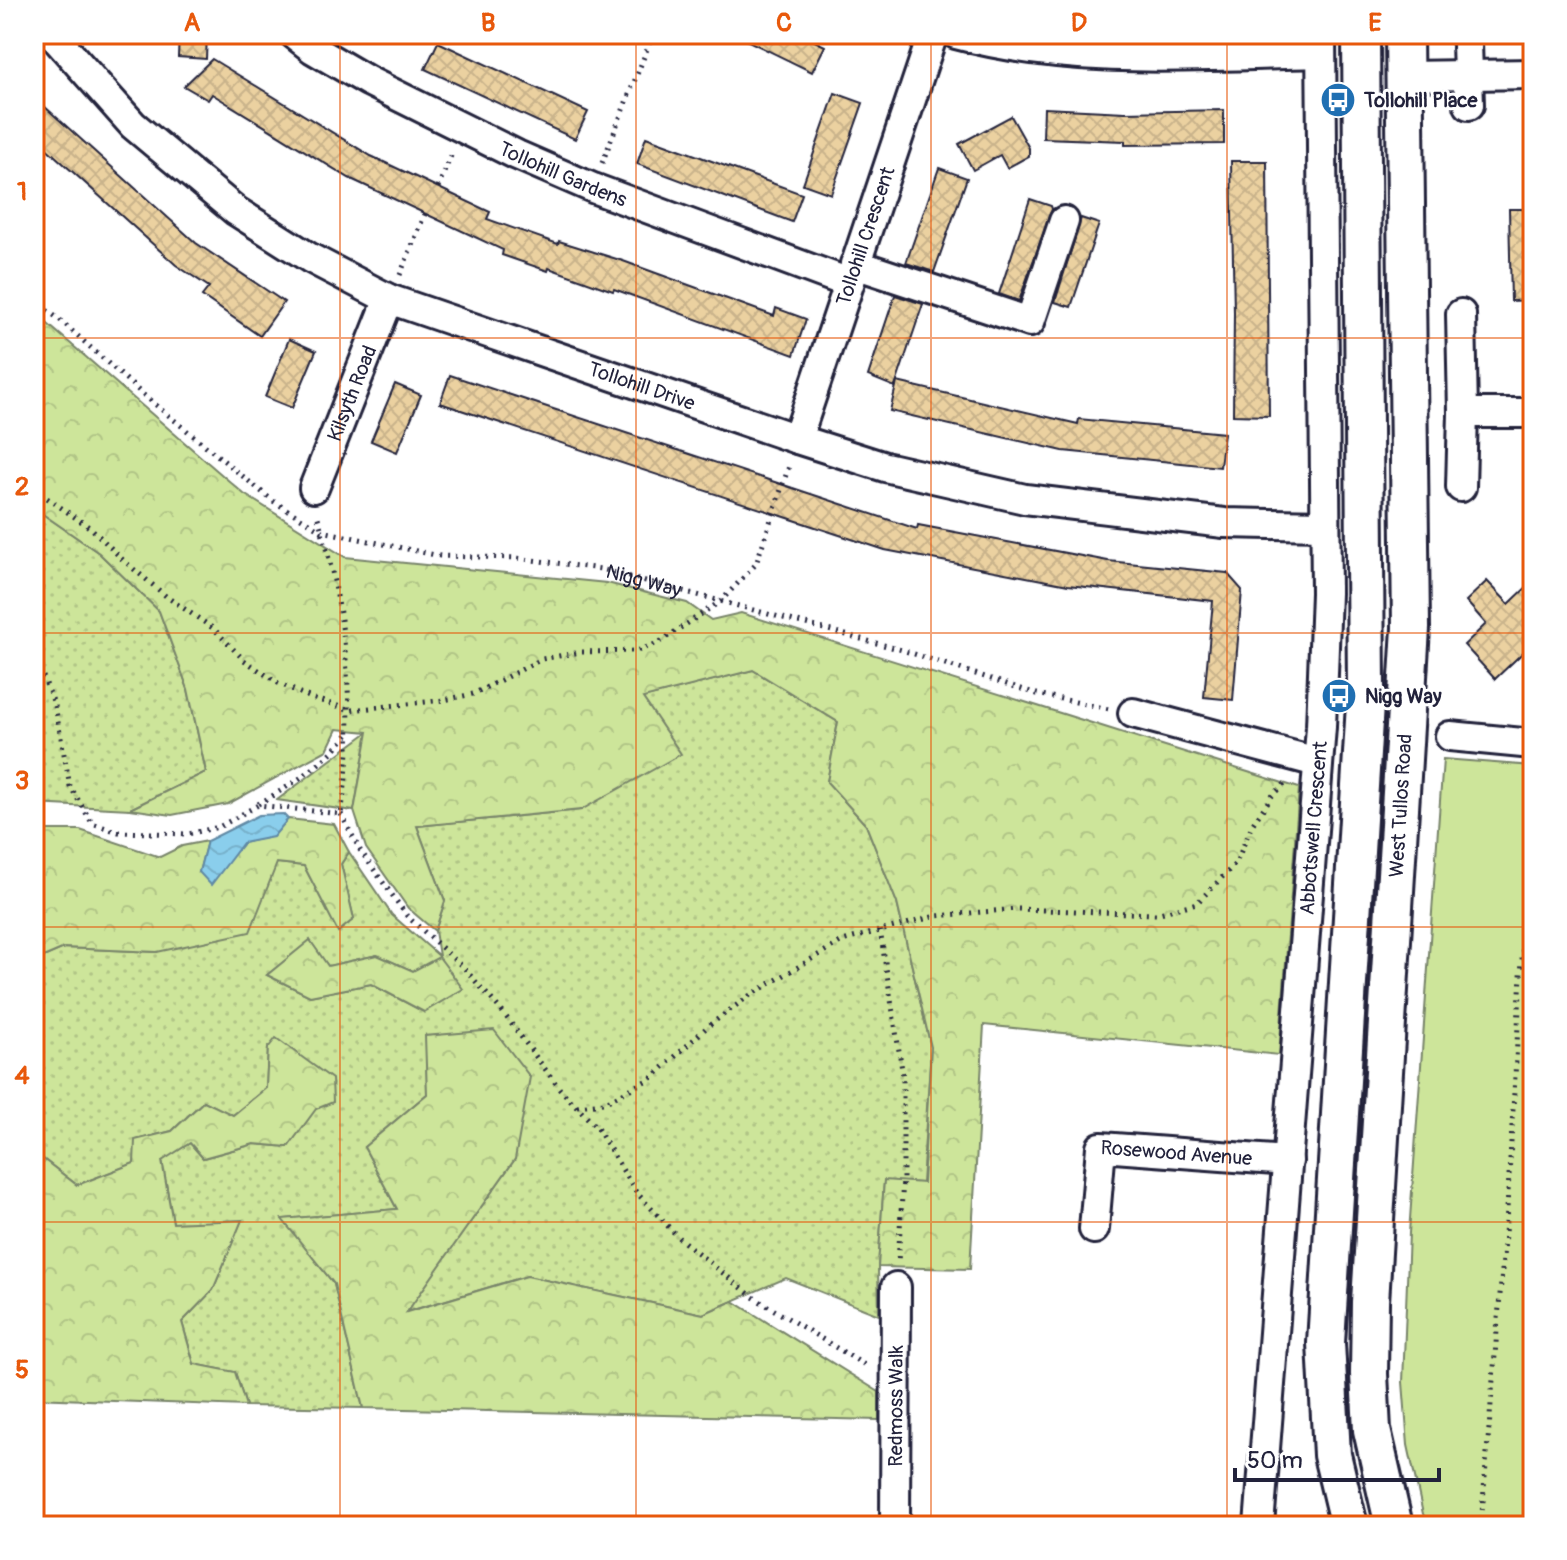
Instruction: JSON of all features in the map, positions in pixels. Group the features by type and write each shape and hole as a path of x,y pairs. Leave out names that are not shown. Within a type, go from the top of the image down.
{"main road":[{"name":"West Tullos Road","path":"1349,1526 1332,1455 1326,1343 1366,688 1361,34"},
{"name":"West Tullos Road","path":"1394,1526 1372,1430 1369,1374 1370,1302 1411,628 1404,34"}],"street":[{"name":"Tollohill Drive","path":"52,34 133,125 236,211 310,258 389,299 885,467 1025,499 1224,523 1324,525"},
{"name":"Tollohill Gardens","path":"294,34 313,49 368,81 593,188 852,274 1030,322 1064,221"},
{"name":"Tollohill Crescent","path":"797,439 933,34"},
{"path":"956,34 992,44 1105,56 1321,44"},
{"path":"1467,43 1469,105"},
{"name":"Abbotswell Crescent","path":"1259,1526 1321,727 1326,593 1321,44"},
{"path":"1406,76 1533,74"},
{"name":"Kilsyth Road","path":"314,488 389,299"},
{"path":"1461,314 1461,487"},
{"path":"1463,413 1533,413"},
{"path":"1133,713 1317,767"},
{"path":"1450,736 1531,755"},
{"name":"Rosewood Avenue","path":"1094,1229 1101,1147 1288,1161"},
{"name":"Redmoss Walk","path":"895,1526 896,1287"}],"path":[{"path":"593,188 653,34"},
{"path":"438,187 463,128"},
{"path":"389,299 425,214"},
{"name":"Nigg Way","path":"34,301 273,501 322,531 440,556 517,558 601,569 902,650 1037,694 1133,713"},
{"path":"34,489 92,529 167,597 214,629 244,660 278,683 311,698 351,710 473,694 542,659 581,652 637,651 658,643 721,601 756,564 797,439"},
{"path":"322,531 334,577 351,710 341,814 360,850 407,916 464,968 501,1010 560,1089 597,1128 636,1192 679,1238 753,1297 895,1382"},
{"path":"34,654 55,706 70,786 92,823 118,832 188,834 219,827 308,774 351,731"},
{"path":"1481,1526 1510,1161 1528,860 1531,755"},
{"path":"577,1106 604,1103 629,1092 653,1077 707,1027 749,996 842,941 936,916 1055,909 1156,914 1197,903 1236,863 1252,825 1272,796 1291,778 1317,767"},
{"path":"258,805 341,814"},
{"path":"880,930 903,1076 903,1179 896,1287"}],"green space":[{"path":"34,312 244,494 345,557 607,583 687,603 711,620 741,613 1299,788 1279,1055 984,1025 970,1269 878,1267 884,1180 923,1183 931,1047 897,903 866,825 827,782 838,722 753,670 643,698 681,754 581,810 417,826 445,901 435,931 408,908 366,848 354,811 368,732 337,729 327,750 228,804 172,815 130,809 206,772 188,689 159,611 99,553 34,508"},
{"path":"34,508 99,553 159,611 188,689 206,772 130,809 34,804"},
{"path":"753,670 838,722 827,782 866,825 897,903 931,1047 922,1183 884,1181 878,1267 879,1315 786,1278 703,1314 527,1276 406,1312 515,1159 426,1036 427,1094 364,1147 397,1209 283,1219 334,1284 363,1408 246,1406 235,1372 194,1364 182,1322 213,1290 241,1221 173,1223 162,1160 190,1143 203,1158 254,1144 288,1147 316,1108 268,1048 266,1088 232,1116 204,1101 172,1131 136,1140 135,1163 77,1185 34,1152 34,961 64,948 157,952 277,863 304,866 338,931 354,919 341,864 349,852 392,915 439,956 435,931 445,901 417,826 581,810 642,698","holes":["310,941 328,966 377,955 413,971 424,1012 371,984 310,996 267,975"]},
{"path":"368,732 354,811 277,800"},
{"path":"1443,759 1533,766 1533,1526 1429,1526 1423,1514 1408,1445 1403,1382 1409,1233"},
{"path":"288,819 334,824 349,852 341,864 354,919 338,932 304,866 277,863 250,932 157,952 64,948 34,961 34,830 80,830 160,857 182,846 207,841 199,872 229,859 243,843 273,836"},
{"path":"310,940 328,966 377,955 413,971 439,957 463,989 424,1012 371,984 310,996 267,975"},
{"path":"494,1030 530,1077 515,1159 407,1312 527,1276 703,1314 733,1301 879,1392 879,1420 363,1408 334,1284 282,1219 397,1209 364,1147 427,1094 425,1036"},
{"path":"276,1038 332,1079 333,1102 316,1109 288,1147 254,1144 203,1158 190,1143 162,1161 173,1223 242,1220 213,1290 182,1322 194,1364 235,1372 246,1406 34,1398 34,1152 77,1185 134,1163 135,1140 172,1131 204,1101 233,1115 266,1088 268,1048"}],"water":[{"path":"283,814 288,819 273,837 243,843 211,885 199,872 207,841 259,815"}],"building":[{"path":"179,34 207,34 206,59 178,57"},
{"path":"734,34 800,34 825,46 812,72"},
{"path":"438,42 588,112 575,139 425,69"},
{"path":"212,59 371,156 490,212 487,219 558,244 559,241 623,261 774,316 776,308 806,319 794,355 614,289 502,255 503,250 349,178 212,94 208,100 184,86"},
{"path":"835,93 863,103 831,194 803,184"},
{"path":"34,97 196,243 284,302 260,336 202,296 209,287 176,265 34,137"},
{"path":"1044,108 1125,112 1224,110 1224,144 1125,145 1125,141 1043,138"},
{"path":"1011,116 1029,148 1029,156 1007,168 1000,155 973,170 959,144"},
{"path":"646,137 802,194 792,222 637,164"},
{"path":"1231,161 1267,161 1269,416 1233,415"},
{"path":"939,168 967,178 934,272 906,263"},
{"path":"1030,199 1052,209 1019,301 999,294"},
{"path":"1509,209 1533,209 1533,300 1511,301"},
{"path":"1081,218 1099,224 1071,307 1055,302"},
{"path":"895,295 923,304 895,387 868,376"},
{"path":"289,339 316,351 292,408 265,397"},
{"path":"450,375 917,529 918,525 1108,561 1227,573 1242,590 1233,700 1204,697 1213,601 1068,585 885,550 440,403"},
{"path":"897,382 1078,424 1079,419 1224,433 1220,467 1063,451 890,411"},
{"path":"395,384 421,395 397,452 371,441"},
{"path":"1487,581 1509,604 1533,581 1533,643 1495,679 1464,645 1486,624 1466,601"}],"place":[{"name":"Tollohill Place","path":"1338,100"},
{"name":"Nigg Way","path":"1339,696"}]}
